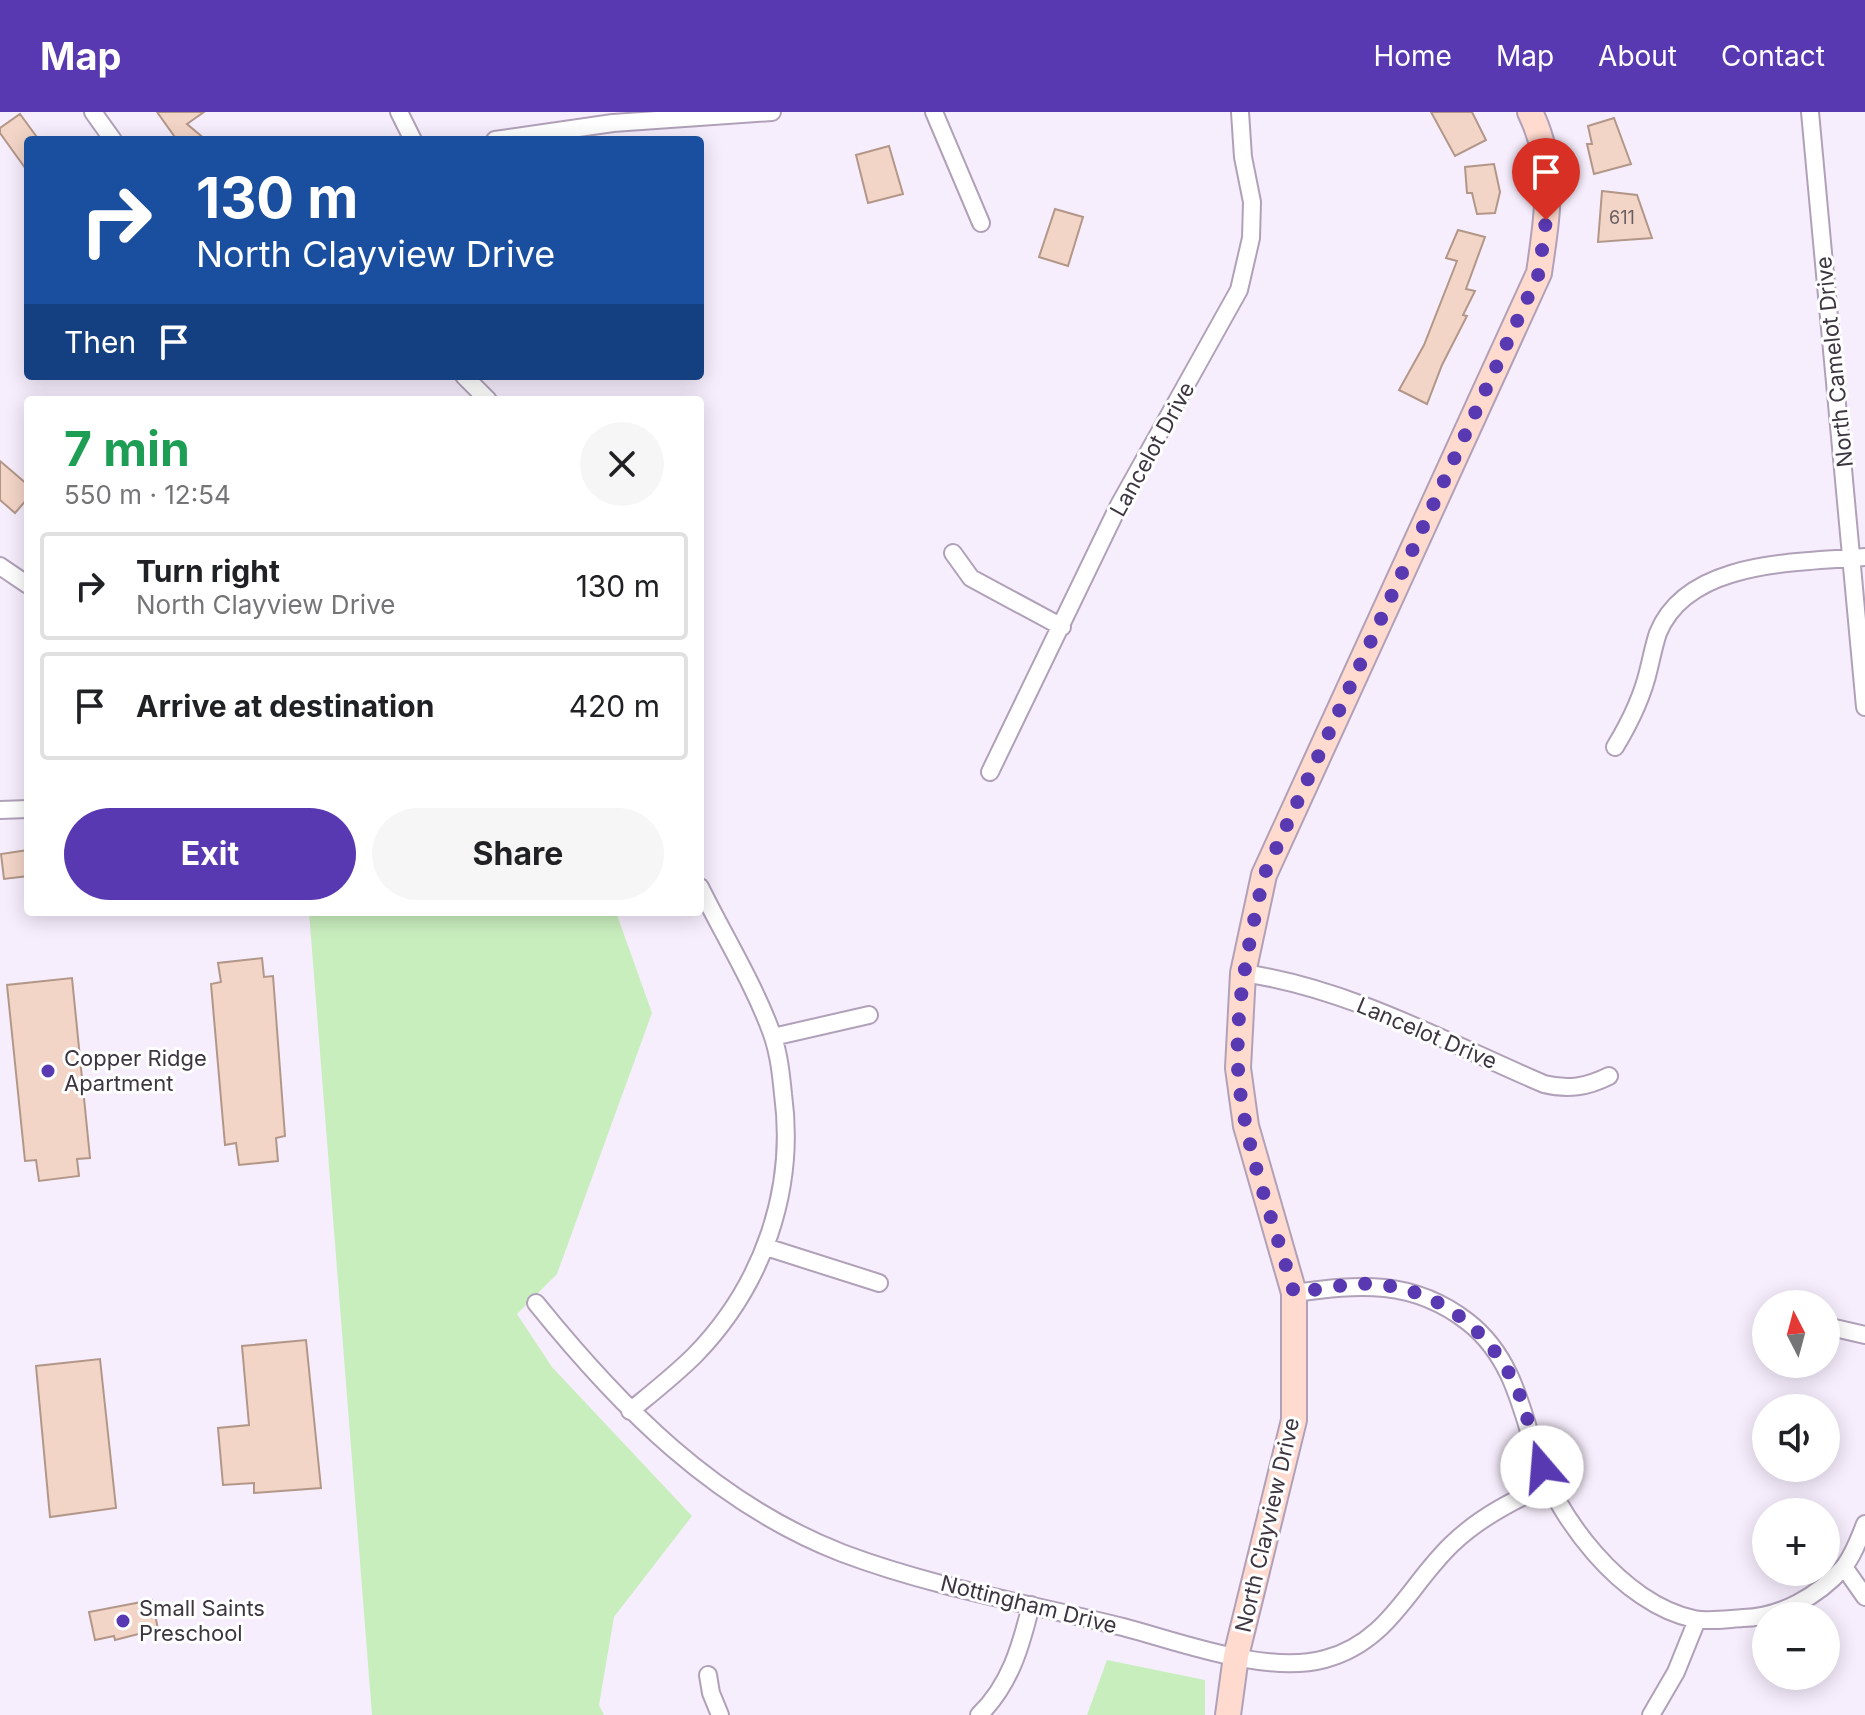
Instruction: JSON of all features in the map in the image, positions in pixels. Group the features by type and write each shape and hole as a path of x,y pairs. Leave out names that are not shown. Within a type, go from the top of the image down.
{"street":[{"path":"93,112 110,136"},
{"path":"399,112 411,136"},
{"path":"520,136 647,116 772,112"},
{"path":"934,112 981,223"},
{"name":"Lancelot Drive","path":"990,772 1119,505 1239,290 1251,238 1252,202 1243,157 1240,112"},
{"name":"North Clayview Drive","path":"1228,1715 1236,1656 1294,1420 1294,1293 1246,1126 1238,1068 1243,973 1264,875 1539,273 1550,193 1541,135 1530,112"},
{"name":"North Camelot Drive","path":"1810,112 1859,557 1865,707"},
{"path":"468,380 484,396"},
{"path":"953,553 971,578 1062,627"},
{"path":"1615,747 1637,704 1659,630 1683,598 1705,583 1739,571 1859,557"},
{"path":"0,566 24,582"},
{"path":"0,810 24,809"},
{"path":"630,1411 694,1356 735,1304 766,1247 782,1194 787,1121 773,1037 704,895"},
{"name":"Lancelot Drive","path":"1243,973 1340,996 1544,1084 1584,1086 1609,1076"},
{"path":"773,1037 869,1015"},
{"path":"766,1247 879,1283"},
{"path":"1294,1293 1357,1284 1393,1288 1420,1295 1469,1322 1503,1361 1519,1394 1535,1450 1550,1484 1582,1537 1603,1564 1627,1587 1655,1604 1697,1620 1756,1618 1781,1611 1816,1593 1844,1567 1865,1524"},
{"name":"Nottingham Drive","path":"536,1303 630,1411 685,1460 728,1492 801,1535 889,1569 1236,1656 1308,1661 1322,1660 1351,1650 1378,1632 1452,1544 1498,1509 1550,1484"},
{"path":"1840,1329 1865,1335"},
{"path":"1844,1567 1865,1597"},
{"path":"979,1715 999,1692 1013,1666 1031,1605"},
{"path":"1651,1715 1676,1672 1697,1620"},
{"path":"708,1675 720,1715"}],"green space":[{"path":"309,916 617,916 652,1013 557,1274 517,1314 552,1367 692,1516 614,1617 599,1705 604,1715 372,1715"},
{"path":"1107,1660 1205,1680 1205,1715 1087,1715"}],"building":[{"path":"157,112 204,112 187,124 201,136 174,136"},
{"path":"1431,112 1472,112 1486,140 1455,156"},
{"path":"20,114 36,136 24,136 24,166 0,133 0,128"},
{"path":"1614,118 1631,164 1594,174 1587,144 1592,144 1588,126"},
{"path":"889,146 903,194 868,203 856,155"},
{"path":"1494,164 1500,192 1495,213 1477,214 1472,193 1467,193 1465,167"},
{"path":"1602,191 1637,195 1652,238 1598,242"},
{"path":"1055,209 1083,217 1068,266 1039,257"},
{"path":"1458,230 1485,237 1466,289 1475,291 1463,315 1467,316 1442,365 1427,404 1399,390 1424,345 1457,261 1446,258"},
{"path":"0,461 24,482 24,503 15,513 0,500"},
{"path":"24,851 24,876 4,879 1,854"},
{"name":"Copper Ridge Apartment","path":"262,958 264,977 273,976 285,1136 276,1138 278,1161 239,1165 236,1143 225,1145 211,984 221,982 218,963"},
{"name":"Copper Ridge Apartment","path":"72,978 90,1158 77,1159 79,1176 39,1181 36,1160 25,1161 7,985"},
{"path":"306,1340 321,1488 254,1493 254,1483 223,1485 218,1428 249,1425 242,1346"},
{"path":"100,1359 116,1508 50,1517 36,1366"},
{"name":"Small Saints Preschool","path":"152,1600 158,1629 115,1640 114,1636 95,1640 89,1612"}],"place":[{"name":"Copper Ridge Apartment","path":"48,1071"},
{"name":"Small Saints Preschool","path":"123,1621"}],"route":[{"path":"1542,1467 1519,1394 1503,1361 1469,1322 1420,1295 1393,1288 1357,1284 1294,1293 1246,1126 1238,1068 1243,973 1264,875 1539,273 1546,220"}]}
